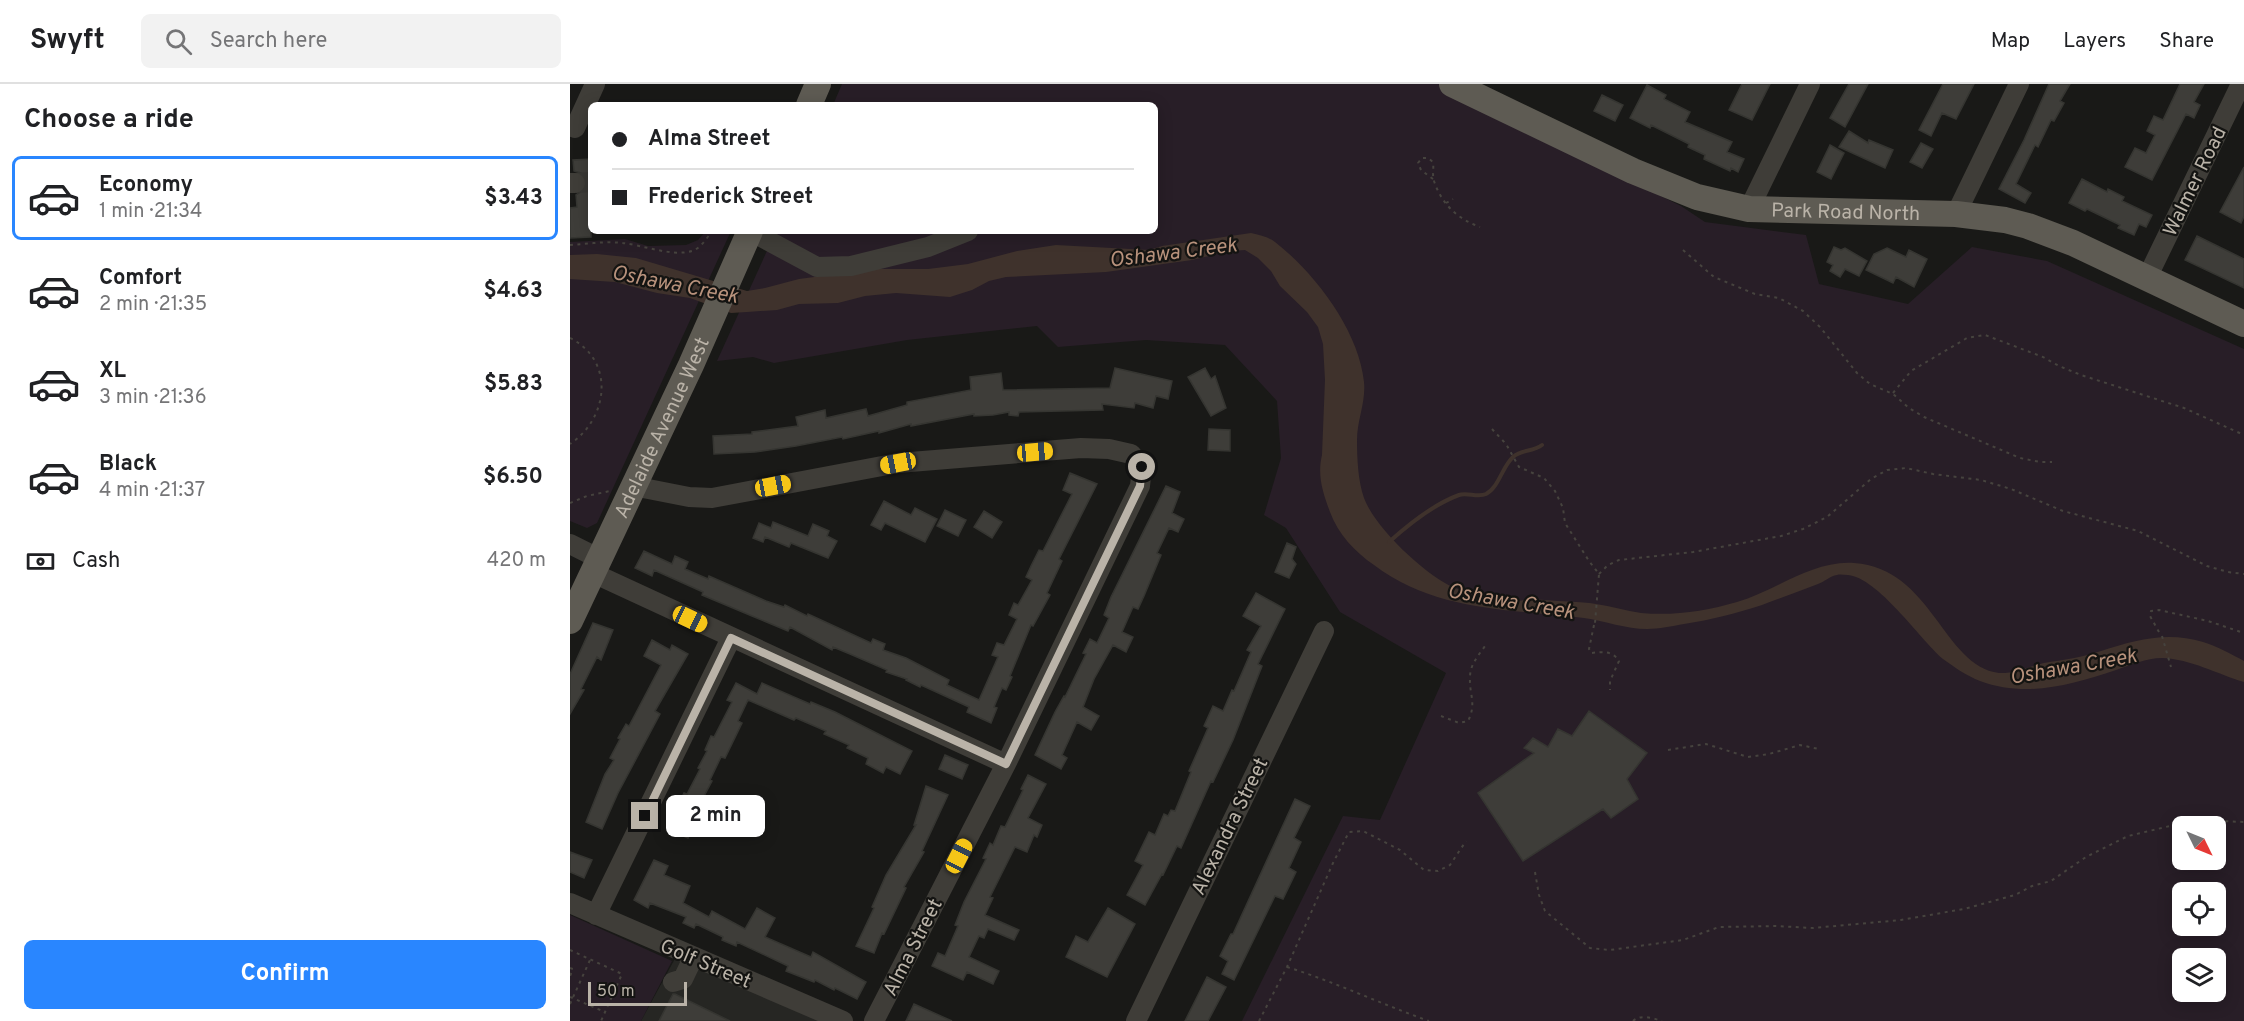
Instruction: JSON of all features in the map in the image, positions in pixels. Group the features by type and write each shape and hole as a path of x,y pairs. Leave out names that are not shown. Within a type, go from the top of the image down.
{"main road":[{"path":"810,102 818,84"},
{"name":"Park Road North","path":"1456,85 1633,171 1697,197 1749,209 1956,214 2005,220 2050,233 2244,324"},
{"name":"Adelaide Avenue West","path":"570,621 597,566 624,487 692,365 749,234"}],"street":[{"path":"589,102 596,84"},
{"path":"1749,209 1810,84"},
{"path":"1956,214 2019,84"},
{"name":"Walmer Road","path":"2147,278 2241,84"},
{"path":"579,128 588,105"},
{"path":"756,234 817,267 851,266 928,248 961,234"},
{"name":"Alma Street","path":"624,487 689,497 712,498 898,463 1081,448 1109,449 1131,454 1142,467 1140,486 1006,764 874,1021"},
{"path":"570,544 597,566 731,638 1006,764"},
{"name":"Alexandra Street","path":"1136,1021 1324,631"},
{"path":"596,915 731,638"},
{"name":"Golf Street","path":"570,903 843,1021"},
{"path":"673,982 683,979 693,958"}],"path":[{"path":"1433,179 1433,162 1428,158 1422,158 1418,163 1421,170 1433,179 1451,211 1464,221 1480,227"},
{"path":"1446,203 1453,199"},
{"path":"570,245 621,243 664,251 685,252 693,251 709,234"},
{"path":"1683,250 1714,278 1755,294 1779,298 1803,311 1820,327 1857,373 1882,390 1893,394 1924,417 2020,458 2052,462"},
{"path":"1893,394 1911,371 1967,338 1985,335 2043,357 2081,375 2184,408 2244,435"},
{"path":"570,338 584,347 591,356 601,378 602,398 594,420 582,436 570,444"},
{"path":"1492,429 1510,451 1519,467 1544,478 1555,491 1563,508 1565,523 1588,561 1599,574 1589,649 1591,653 1609,652 1619,661 1610,681 1610,690"},
{"path":"1599,574 1608,565 1619,560 1693,552 1781,536 1803,529 1827,517 1871,479 1887,470 1906,468 1933,474 1955,475 2001,486 2034,497 2063,511 2138,531 2207,566 2244,574"},
{"path":"570,503 587,496 624,487"},
{"path":"2159,632 2150,616 2151,611 2159,610 2208,621 2244,633"},
{"path":"2162,636 2171,667"},
{"path":"1441,716 1459,723 1468,720 1473,710 1471,670 1485,646"},
{"path":"1668,750 1706,744 1748,757 1800,745 1819,749"},
{"path":"1535,872 1539,895 1545,911 1590,948 1610,950 1683,939 1719,927 1814,928 1900,920 1964,909 2015,895 2032,886 2050,881 2086,857 2128,836 2195,820 2244,822"},
{"path":"1259,1021 1287,967 1328,873 1349,832 1363,831 1401,850 1424,870 1438,871 1450,865 1466,841"},
{"path":"570,950 622,974 601,1021"},
{"path":"570,1004 590,960"},
{"path":"1287,967 1333,982 1353,993 1429,1021"},
{"path":"570,968 573,969 570,976"},
{"path":"571,998 605,1012"},
{"path":"1633,1021 1637,1018 1649,1017 1662,1021"}],"shaded area":[{"path":"842,84 1459,84 1457,95 1681,206 1705,222 1806,235 1819,284 1908,304 1972,247 2047,261 2244,349 2244,1021 1242,1021 1343,816 1380,820 1446,673 1340,612 1286,528 1264,515 1281,458 1277,401 1225,345 1146,340 1058,347 1037,326 907,340 774,363 753,357 717,361 775,234 1158,234 1158,102 834,102"},
{"path":"703,234 730,234 597,523 587,528 570,521 570,242 625,239 648,246 686,245 698,240"},
{"path":"570,915 672,961 641,1021 570,1021"},
{"path":"677,955 826,1021 641,1021"}],"water":[{"name":"Oshawa Creek","path":"1251,233 1273,240 1290,255 1319,286 1344,323 1354,343 1364,382 1357,440 1359,477 1364,498 1379,523 1403,550 1430,573 1455,588 1500,600 1583,602 1641,613 1678,613 1737,602 1824,566 1854,563 1880,569 1902,581 1919,598 1964,654 1980,666 1999,673 2080,657 2139,640 2177,637 2208,644 2244,661 2244,682 2194,664 2156,658 2048,688 2014,689 1997,686 1970,677 1943,659 1885,597 1872,586 1848,575 1834,576 1762,605 1733,613 1652,629 1631,628 1584,618 1474,606 1423,592 1398,580 1367,560 1348,542 1333,520 1320,477 1325,380 1323,344 1318,327 1307,312 1280,286 1271,271 1258,258 1245,250 1106,272 1006,277 989,281 972,290 950,297 896,293 865,296 838,303 799,304 777,310 731,313 690,298 657,293 615,282 570,279 570,255 597,254 636,258 747,291 799,279 875,269 928,269 968,264 1017,251 1056,245 1149,250 1162,246"}],"building":[{"path":"1742,84 1770,84 1752,120 1729,110"},
{"path":"1849,84 1868,84 1845,127 1830,118"},
{"path":"1943,84 1974,84 1956,119 1942,113 1931,136 1919,130"},
{"path":"2049,84 2070,84 2060,101 2064,103 2054,121 2051,120 2038,147 2035,145 2016,184 2031,193 2025,203 1999,189"},
{"path":"2180,84 2204,84 2194,102 2200,105 2194,118 2186,114 2152,180 2125,167 2135,148 2146,153 2155,135 2147,131 2154,116 2163,120"},
{"path":"1647,85 1666,95 1664,99 1690,112 1685,122 1732,142 1727,152 1744,159 1738,172 1731,168 1730,171 1704,159 1705,155 1688,147 1689,144 1651,125 1650,128 1630,118"},
{"path":"1602,95 1623,105 1615,121 1594,111"},
{"path":"1849,131 1868,143 1869,140 1893,150 1885,168 1839,147"},
{"path":"1921,143 1933,149 1922,168 1910,162"},
{"path":"1830,145 1844,153 1831,179 1817,172"},
{"path":"588,159 588,234 591,234 591,237 570,238 570,208 577,207 576,195 585,189 587,184 586,178 581,173 574,171 573,160"},
{"path":"2244,167 2244,216 2241,223 2220,212"},
{"path":"2082,179 2107,192 2108,189 2124,197 2122,201 2152,215 2146,227 2139,224 2134,235 2118,228 2120,225 2069,203"},
{"path":"2197,236 2244,259 2244,288 2185,260"},
{"path":"1834,247 1841,250 1845,248 1867,261 1859,276 1845,269 1840,277 1830,271 1833,265 1827,262"},
{"path":"1887,248 1906,257 1909,250 1927,259 1914,287 1896,277 1893,283 1866,270 1874,254"},
{"path":"1115,368 1172,381 1168,399 1156,396 1153,408 1135,403 1134,408 1102,404 1103,410 1019,412 1018,416 1009,415 1009,412 993,415 974,416 974,414 911,426 911,424 879,433 879,431 843,439 842,437 755,452 714,454 713,436 752,434 752,432 798,426 796,417 825,410 826,418 866,409 868,416 907,405 907,402 971,390 970,377 1001,373 1003,390 1110,388"},
{"path":"1205,368 1211,379 1215,376 1226,408 1211,416 1188,377"},
{"path":"1209,429 1230,430 1230,451 1208,450"},
{"path":"1070,473 1097,484 1059,559 1062,561 1047,593 1050,595 1033,626 1031,625 1010,676 1012,677 1006,690 1002,688 994,707 997,708 991,723 967,712 969,707 850,654 833,647 832,650 790,627 788,631 752,616 702,595 703,592 654,570 652,576 635,568 644,551 672,564 675,556 688,562 685,569 708,579 709,576 766,601 784,607 785,605 807,616 808,614 871,643 873,639 885,644 883,650 906,658 949,680 947,685 979,700 998,657 992,655 997,643 1004,645 1017,619 1009,615 1014,603 1018,605 1032,580 1026,577 1031,566 1039,550 1043,551 1072,494 1063,490"},
{"path":"1166,486 1180,492 1172,513 1184,519 1178,532 1169,528 1157,553 1161,555 1144,596 1138,609 1133,607 1122,632 1133,637 1126,652 1113,645 1094,679 1083,707 1099,716 1091,730 1077,722 1062,755 1067,758 1061,769 1035,755 1086,654 1083,653 1090,639 1097,643 1109,618 1104,615 1111,597"},
{"path":"884,501 911,515 915,508 937,519 925,542 885,523 881,530 871,525"},
{"path":"945,510 966,520 958,536 937,526"},
{"path":"984,511 1002,522 992,538 974,527"},
{"path":"773,522 808,536 813,524 829,531 827,536 837,541 828,558 791,543 789,547 765,537 763,542 753,538 759,523 771,528"},
{"path":"1287,543 1296,547 1292,559 1296,564 1289,578 1275,572"},
{"path":"1256,593 1285,609 1258,664 1262,666 1233,740 1213,782 1211,781 1181,848 1177,846 1145,905 1127,895 1143,865 1135,861 1149,832 1155,835 1164,814 1168,816 1171,810 1175,811 1208,728 1204,726 1213,706 1223,711 1232,690 1234,691 1251,652 1247,650 1261,626 1243,616"},
{"path":"593,623 613,630 601,660 597,657 581,689 584,690 570,714 570,674"},
{"path":"652,640 670,650 672,645 688,654 655,711 660,714 618,793 602,829 586,822 605,774 614,760 610,758 620,739 618,738 626,724 629,726 661,665 644,656"},
{"path":"736,683 757,694 762,683 835,712 912,751 900,774 886,767 883,773 866,764 868,758 847,748 849,745 824,734 826,731 748,700 738,721 742,723 725,758 721,757 710,780 712,781 702,800 704,801 688,838 667,829 684,793 687,794 700,769 698,768 707,751 705,750 711,736 714,737 732,702 727,700"},
{"path":"1589,711 1647,753 1627,779 1638,799 1611,818 1603,809 1523,861 1478,793 1534,753 1524,748 1533,738 1548,747 1558,729 1572,736"},
{"path":"945,755 968,765 962,779 939,769"},
{"path":"1028,775 1046,784 1028,818 1042,825 1037,837 1034,835 1027,852 1015,847 990,897 993,898 985,915 1019,930 1014,940 988,929 984,938 979,936 969,957 999,971 993,984 967,972 963,980 932,966 938,953 945,956 958,926 955,925 964,902 986,859 983,858 990,843 993,845 1001,826 1005,827"},
{"path":"926,786 948,795 922,851 924,852 904,887 906,888 874,953 856,946 886,875 916,825 914,825"},
{"path":"1295,799 1310,806 1294,838 1301,842 1289,868 1296,872 1283,899 1275,896 1234,980 1222,974 1228,961 1220,956 1233,934"},
{"path":"570,852 592,860 584,878 570,872"},
{"path":"654,860 668,866 664,875 690,886 683,903 709,917 712,911 745,929 757,908 775,918 765,937 811,957 813,952 866,982 857,999 815,980 814,982 786,971 788,966 737,942 736,946 722,940 723,937 696,924 694,928 683,923 686,917 650,903 648,908 634,900"},
{"path":"1108,908 1135,924 1107,977 1066,957 1076,936 1088,942"},
{"path":"1207,977 1226,987 1208,1021 1185,1021"},
{"path":"675,994 730,1021 659,1021"},
{"path":"914,1004 952,1021 906,1021"}],"waterway":[{"path":"1389,542 1422,515 1450,499 1462,494 1486,494 1494,487 1513,457 1542,445"}],"tunnel":[{"path":"575,183 588,182"}],"route":[{"path":"645,816 731,638 1006,764 1140,486 1142,467"}]}
